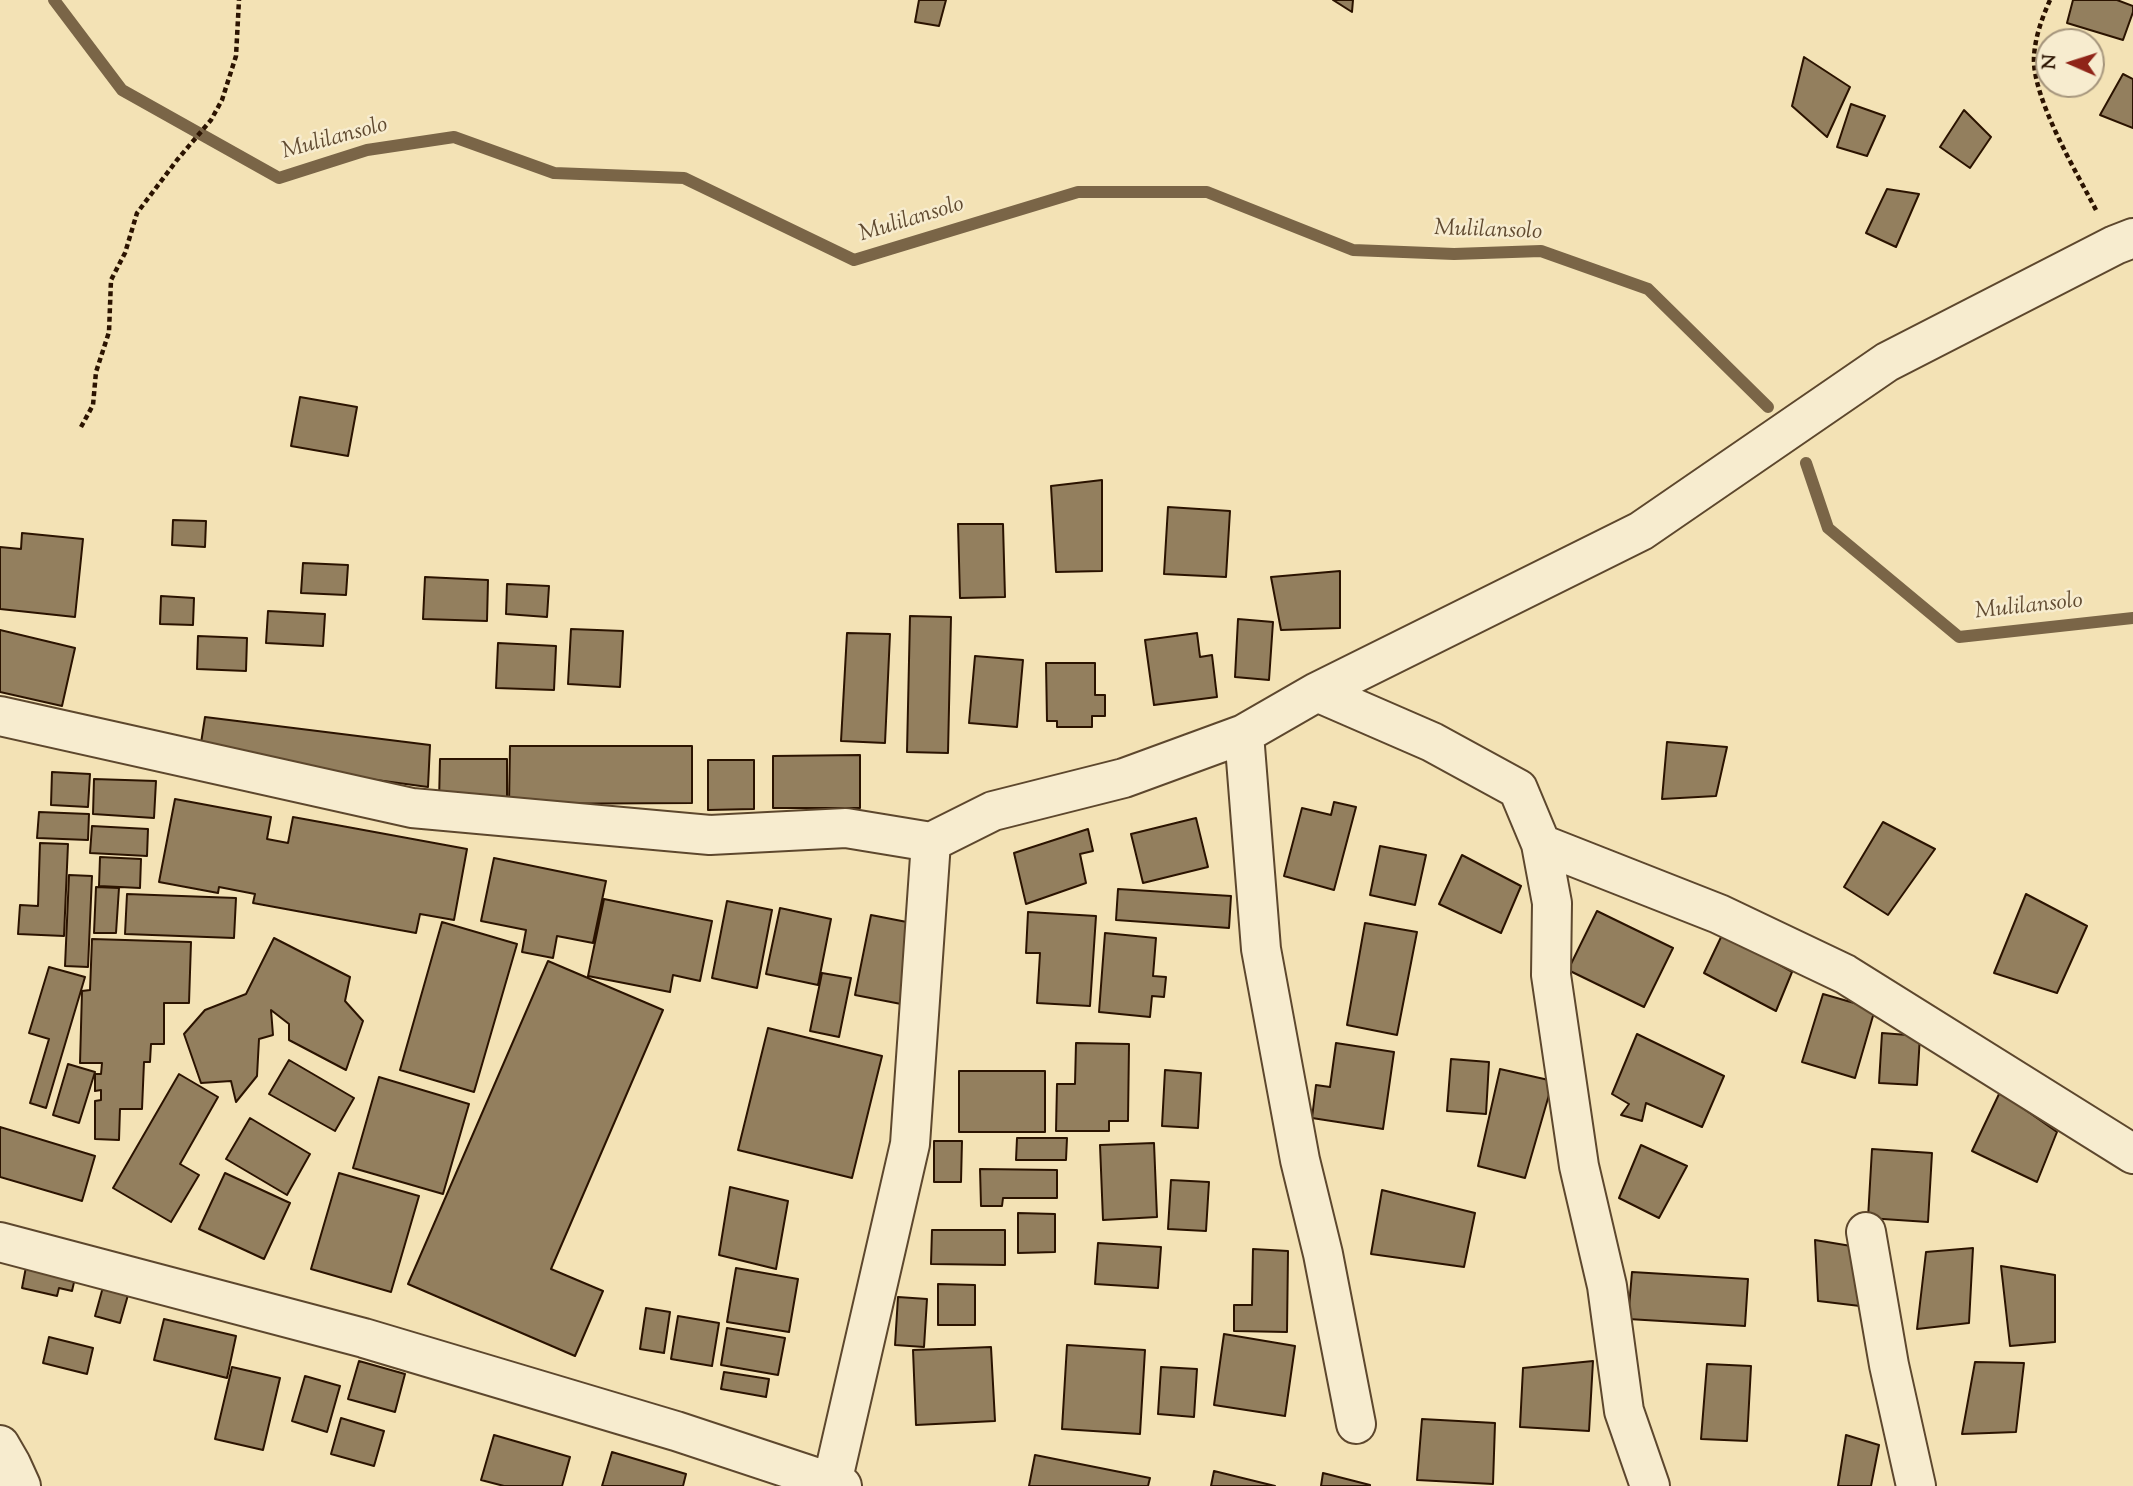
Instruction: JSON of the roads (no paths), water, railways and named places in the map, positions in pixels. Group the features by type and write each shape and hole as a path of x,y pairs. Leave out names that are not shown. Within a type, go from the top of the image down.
{"street":[{"path":"0,716 412,808 710,835 846,828 931,842 993,811 1124,778 1244,734 1317,692 1641,531 1888,362 2124,242"},
{"path":"1317,692 1432,742 1518,789 1541,844 1552,903 1551,975 1579,1166 1607,1286 1624,1411 1650,1486"},
{"path":"1244,734 1261,949 1300,1160 1356,1424"},
{"path":"4,1249 364,1338 676,1431 837,1484 910,1144 931,842"},
{"path":"1541,844 1720,914 1844,974 2133,1154"},
{"path":"1866,1233 1889,1365 1916,1486"},
{"path":"0,1445 21,1486"}],"waterway":[{"name":"Mulilansolo","path":"54,0 122,90 279,178 367,150 454,137 554,173 684,178 854,260 1078,192 1207,192 1353,250 1454,254 1541,251 1648,289 1768,407"},
{"name":"Mulilansolo","path":"1806,463 1828,528 1959,637 2133,618"}]}
